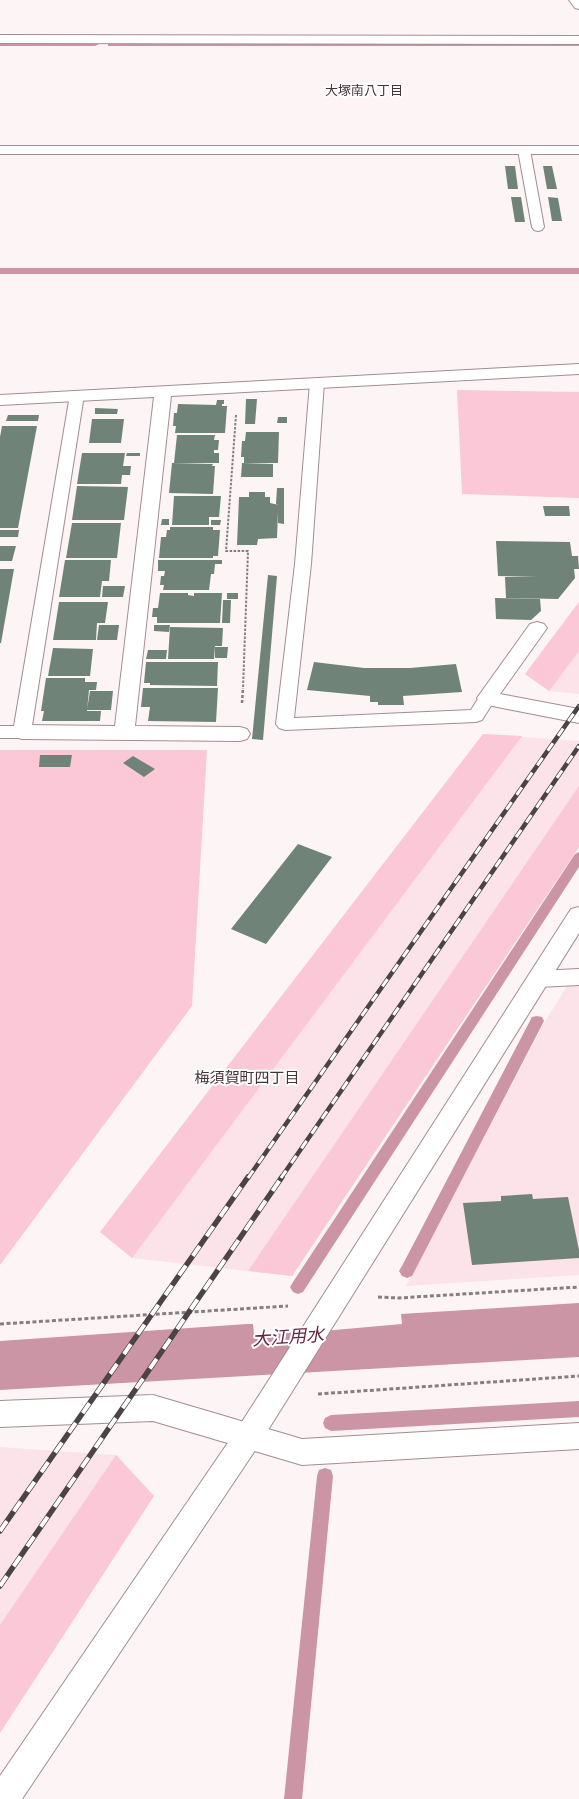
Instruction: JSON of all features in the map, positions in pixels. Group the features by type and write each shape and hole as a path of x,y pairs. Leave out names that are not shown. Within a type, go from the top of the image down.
{"street":[{"path":"575,0 579,5"},
{"path":"0,39 579,40"},
{"path":"0,150 579,150"},
{"path":"0,400 579,368"},
{"path":"124,733 163,391"},
{"path":"537,628 487,698 579,716"},
{"path":"22,732 240,734"},
{"path":"3,1799 248,1437 579,915"},
{"path":"0,1414 154,1408 302,1452 579,1436"}],"lane":[{"path":"524,150 538,227"},
{"path":"317,383 303,564 285,724 476,716 487,698"},
{"path":"0,732 22,732 77,396"},
{"path":"538,979 579,977"}],"path":[{"path":"238,387 226,551 248,551 240,734"},
{"path":"275,1393 579,1376"}],"shaded area":[{"path":"457,390 579,392 579,498 462,494"},
{"path":"579,602 579,694 549,691 525,674"},
{"path":"579,602 579,651 549,691 525,674"},
{"path":"483,734 579,741 579,847 292,1276 132,1258 100,1232"},
{"path":"483,734 522,736 132,1258 100,1232"},
{"path":"0,750 207,750 192,1006 0,1265"},
{"path":"579,786 579,847 292,1276 248,1271"},
{"path":"579,967 579,1275 406,1286 544,1023"},
{"path":"0,1447 116,1455 154,1496 0,1733"},
{"path":"116,1455 154,1496 0,1733 0,1625"}],"water":[{"name":"大江用水","path":"579,1303 579,1357 0,1390 0,1341 247,1324 253,1324 254,1334 323,1331 402,1324 401,1314"}],"building":[{"path":"505,166 515,166 518,189 508,189"},
{"path":"543,166 552,166 557,189 547,189"},
{"path":"511,197 521,197 525,222 515,222"},
{"path":"548,197 558,198 562,221 552,221"},
{"path":"246,399 257,399 255,424 245,424"},
{"path":"217,400 224,400 224,404 222,404 222,406 227,406 225,433 175,433 176,426 173,426 174,413 177,413 178,404 216,405"},
{"path":"95,408 118,409 117,414 95,414"},
{"path":"8,415 39,415 38,421 6,421"},
{"path":"278,417 287,417 287,423 277,423"},
{"path":"92,419 124,419 121,443 89,443"},
{"path":"2,426 37,426 18,528 0,528 0,437"},
{"path":"246,432 279,432 278,463 244,463 244,457 241,457 242,441 245,441"},
{"path":"177,435 215,435 214,440 219,440 218,450 214,450 214,453 219,453 219,463 174,463"},
{"path":"82,453 125,453 123,466 131,466 130,475 122,475 121,484 77,484"},
{"path":"127,453 140,453 140,456 126,456"},
{"path":"172,463 213,464 212,466 215,466 213,494 169,493"},
{"path":"242,463 273,464 273,477 241,477"},
{"path":"77,486 128,487 124,520 72,520"},
{"path":"277,488 284,488 284,524 278,523 278,511 277,538 258,539 257,545 237,545 239,497 249,497 249,492 265,492 265,497 270,497 270,503 279,505 276,504"},
{"path":"174,496 221,496 219,517 209,517 209,525 172,525"},
{"path":"543,506 569,506 570,516 545,516"},
{"path":"162,519 169,519 169,525 161,525"},
{"path":"211,520 221,520 220,525 211,525"},
{"path":"72,523 121,523 117,558 66,558"},
{"path":"170,527 213,527 213,530 220,530 218,556 213,556 213,558 159,558 161,537 166,537 167,530 170,530"},
{"path":"0,530 19,530 18,537 0,537"},
{"path":"496,541 570,542 572,556 578,556 579,569 574,569 575,578 558,599 506,598 505,577 537,577 498,576"},
{"path":"0,546 16,546 12,561 0,561"},
{"path":"65,560 111,560 109,581 102,581 100,597 59,597"},
{"path":"158,560 222,560 222,564 215,564 214,574 211,574 209,590 163,590 164,585 160,585 161,576 164,576 165,571 158,571"},
{"path":"0,569 14,569 1,643 0,643"},
{"path":"268,575 277,576 263,740 252,739"},
{"path":"103,586 125,586 123,597 102,597"},
{"path":"160,593 188,593 188,595 194,596 194,593 222,593 220,623 157,623 157,617 152,617 153,608 158,608"},
{"path":"227,593 238,593 238,599 227,599"},
{"path":"495,598 540,599 541,611 531,620 496,619"},
{"path":"223,600 231,600 230,623 222,623"},
{"path":"59,602 108,602 105,623 97,623 96,640 53,640"},
{"path":"99,625 119,625 117,640 97,640"},
{"path":"154,625 170,625 169,632 154,631"},
{"path":"170,627 223,628 222,646 215,646 214,659 168,659"},
{"path":"215,647 228,647 227,658 215,658"},
{"path":"53,648 93,649 90,676 48,676"},
{"path":"148,650 167,650 166,659 146,659"},
{"path":"146,662 218,662 217,686 150,685 150,683 144,683"},
{"path":"314,662 364,668 410,668 456,664 462,692 403,696 404,705 378,705 378,702 370,702 370,696 307,690"},
{"path":"46,678 85,678 85,682 97,682 96,690 89,690 87,711 101,711 100,721 42,721 44,711 41,711"},
{"path":"143,688 218,688 216,722 148,721 150,707 141,707"},
{"path":"90,691 113,691 111,710 87,710"},
{"path":"40,755 72,755 70,767 39,767"},
{"path":"133,756 155,769 144,777 123,763"},
{"path":"298,844 332,857 266,944 231,929"},
{"path":"532,1194 533,1199 568,1197 579,1250 579,1258 472,1265 463,1203 501,1201 501,1196"}],"waterway":[{"path":"0,44 95,44"},
{"path":"111,44 579,44"},
{"path":"0,271 579,271"},
{"path":"298,1287 579,857"},
{"path":"407,1271 537,1021"},
{"path":"331,1423 579,1409"},
{"path":"293,1799 325,1476"}],"railway":[{"path":"248,1178 579,706"},
{"path":"281,1178 579,746"},
{"path":"0,1531 248,1177"},
{"path":"0,1586 282,1177"}],"district":[{"name":"大塚南八丁目","path":"364,91"},
{"name":"梅須賀町四丁目","path":"247,1078"}]}
